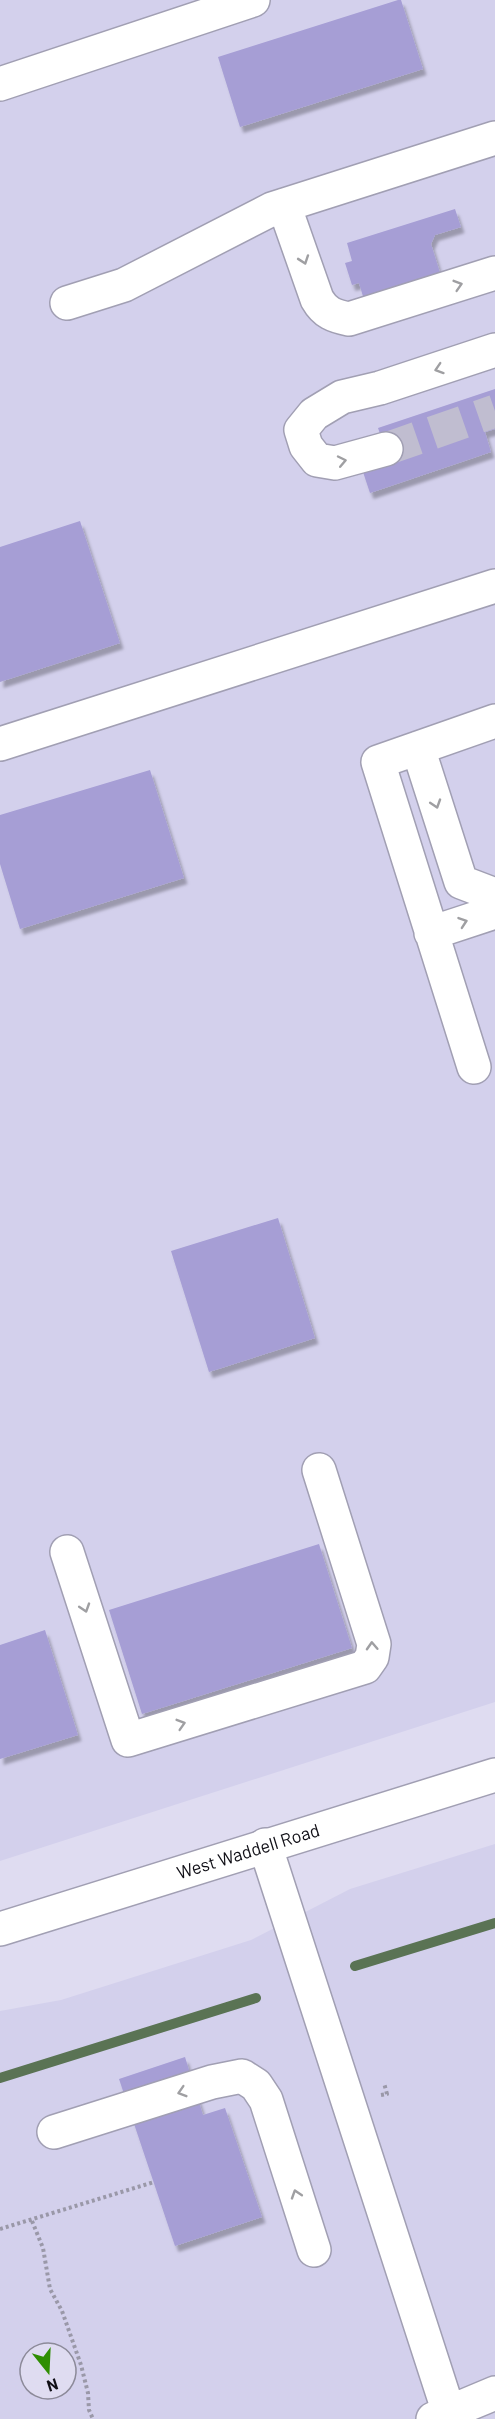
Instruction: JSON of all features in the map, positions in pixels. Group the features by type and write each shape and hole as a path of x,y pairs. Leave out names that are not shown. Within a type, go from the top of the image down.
{"main road":[{"path":"0,84 254,0"},
{"path":"67,303 124,285 272,209 495,138"},
{"path":"284,205 317,299 323,309 335,316 349,319 495,273"},
{"path":"386,449 335,463 317,460 306,446 301,430 314,414 342,397 380,388 495,350"},
{"path":"0,744 495,586"},
{"path":"474,1067 378,762 495,721"},
{"path":"418,748 461,882 495,895"},
{"path":"431,933 495,912"},
{"path":"67,1552 128,1740 365,1667 372,1657 374,1644 319,1470"},
{"name":"West Waddell Road","path":"0,1929 495,1774"},
{"path":"265,1845 441,2416 495,2393"},
{"path":"54,2132 212,2082 242,2076 256,2085 266,2100 314,2250"}],"path":[{"path":"0,2229 154,2182"},
{"path":"32,2221 43,2248 50,2289 62,2311 81,2365 88,2393 88,2410 93,2419"}],"shaded area":[{"path":"0,0 495,0 495,1702 0,1861"},
{"path":"495,1844 495,2419 0,2419 0,2011 61,2000 251,1940 350,1889"}],"building":[{"path":"401,0 423,69 240,127 218,57"},
{"path":"455,209 461,227 435,235 431,244 442,279 365,303 359,283 352,285 345,263 352,261 347,243"},
{"path":"495,389 495,429 485,432 491,452 370,493 363,472 390,463 378,428"},
{"path":"80,521 120,643 0,682 0,547"},
{"path":"150,770 184,878 20,929 0,864 0,815"},
{"path":"278,1218 315,1338 209,1372 171,1251"},
{"path":"319,1544 352,1648 142,1714 109,1610"},
{"path":"45,1630 78,1735 0,1759 0,1645"},
{"path":"185,2057 203,2115 225,2108 262,2217 175,2246 119,2079"}],"waterway":[{"path":"355,1966 495,1923"},
{"path":"0,2078 256,1998"}],"tunnel":[{"path":"386,449 495,411"}]}
